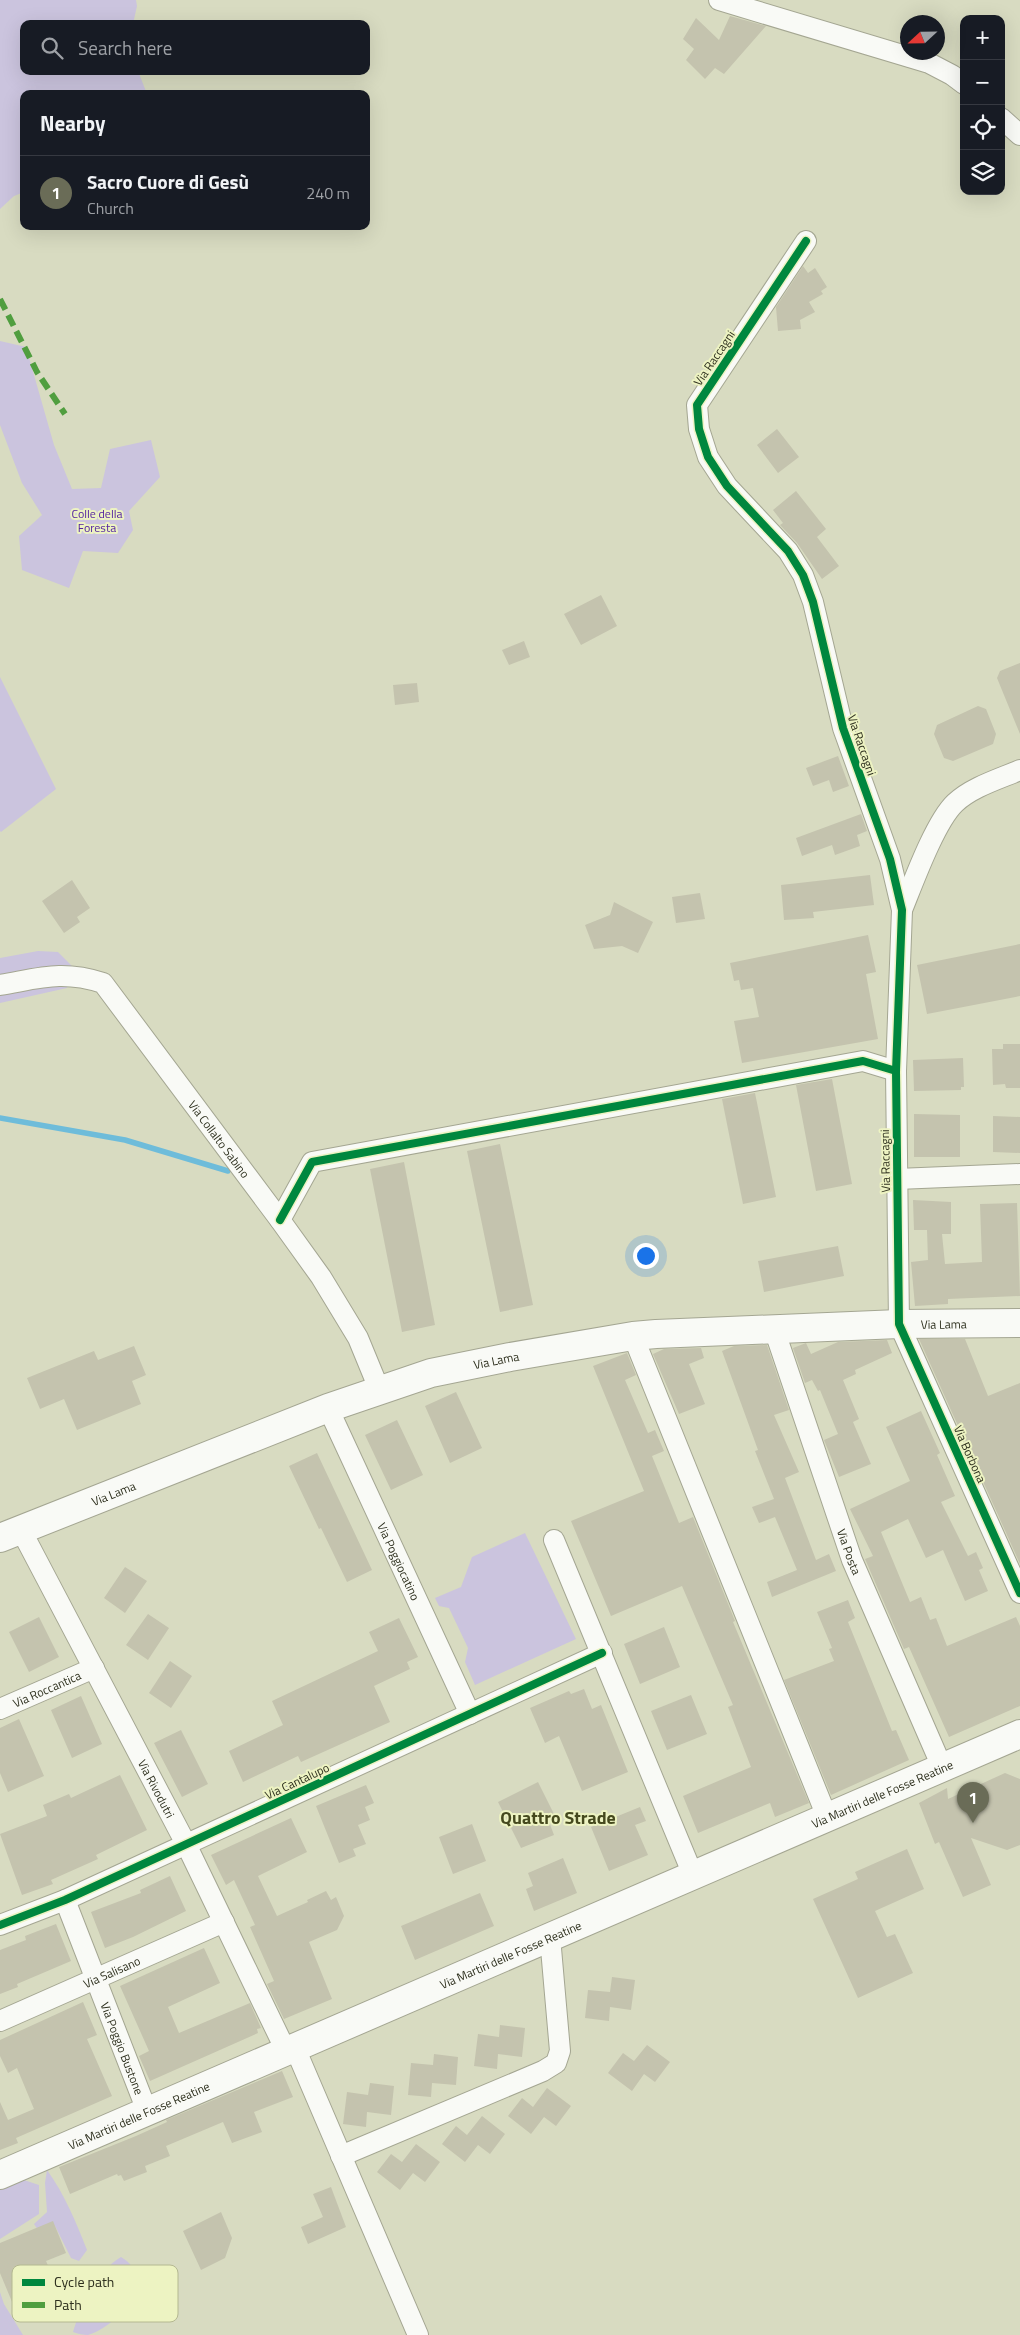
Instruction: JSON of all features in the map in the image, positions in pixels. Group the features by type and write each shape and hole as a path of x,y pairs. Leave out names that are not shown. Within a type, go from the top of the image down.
{"main road":[{"name":"Via Lama","path":"10,1534 379,1389 463,1366 633,1336 899,1324 1020,1322"},
{"name":"Via Martiri delle Fosse Reatine","path":"0,2175 1020,1734"}],"street":[{"path":"719,0 929,64 960,81"},
{"path":"1005,122 1020,135"},
{"name":"Via Raccagni","path":"806,241 697,405 699,429 708,457 726,486 788,551 803,575 812,602 844,728 890,859 902,910 896,1071 899,1324"},
{"path":"902,910 926,853 944,817 954,803 971,792 1020,770"},
{"name":"Via Collalto Sabino","path":"0,985 62,974 81,976 103,983 280,1220 320,1277 358,1338 379,1389"},
{"path":"280,1220 312,1162 862,1061 896,1071"},
{"path":"897,1179 1020,1174"},
{"name":"Via Borbona","path":"899,1324 1020,1593"},
{"name":"Via Posta","path":"774,1329 852,1560 942,1767"},
{"path":"633,1336 827,1817"},
{"name":"Via Poggiocatino","path":"328,1408 470,1714"},
{"name":"Via Rivodutri","path":"10,1534 94,1668 186,1844 341,2156 418,2335"},
{"path":"554,1540 693,1875"},
{"name":"Via Cantalupo","path":"0,1925 65,1900 602,1653"},
{"name":"Via Roccantica","path":"0,1709 94,1668"},
{"name":"Via Poggio Bustone","path":"65,1900 148,2111"},
{"name":"Via Salisano","path":"0,2021 224,1922"},
{"path":"341,2156 543,2071 556,2063 560,2051 550,1937"}],"green space":[{"path":"0,0 136,0 137,6 134,20 20,20 20,75 140,75 145,90 20,90 20,194 14,196 0,209"},
{"name":"Colle della Foresta","path":"0,341 26,347 54,445 72,489 101,488 110,449 151,440 160,477 129,511 133,530 118,553 83,551 69,588 22,570 19,536 42,515 22,483 0,425"},
{"path":"0,677 56,789 1,832 0,831"},
{"path":"38,951 58,952 72,966 67,988 0,1003 0,958"},
{"path":"525,1533 576,1639 475,1685 465,1662 468,1648 449,1608 439,1606 435,1598 461,1587 472,1557"},
{"path":"47,2170 65,2199 87,2250 79,2261 71,2258 55,2226 38,2230 34,2224 47,2212 45,2183"},
{"path":"18,2178 39,2185 39,2214 0,2239 0,2188"},
{"path":"121,2257 131,2265 111,2265"},
{"path":"0,2292 4,2304 12,2317 12,2322 15,2322 23,2335 0,2335"},
{"path":"77,2322 112,2322 88,2335 73,2332"}],"building":[{"path":"730,16 766,26 724,74 715,68 705,79 686,60 694,49 683,39 696,18 719,40"},
{"path":"803,266 808,273 815,268 827,287 821,291 823,294 809,302 815,312 800,320 801,329 778,331 776,307"},
{"path":"777,429 799,457 778,473 757,445"},
{"path":"796,491 826,529 817,537 839,566 822,579 797,543 780,525 783,523 773,510"},
{"path":"601,595 617,626 581,645 564,614"},
{"path":"524,641 530,657 509,665 502,650"},
{"path":"1020,663 1020,734 997,678 1000,671"},
{"path":"417,683 419,702 395,705 393,685"},
{"path":"978,706 986,709 996,734 993,744 953,761 944,758 934,734 937,725"},
{"path":"838,756 849,786 833,792 829,780 813,786 806,768"},
{"path":"861,814 867,831 857,835 860,846 835,855 832,845 802,856 796,838"},
{"path":"870,875 874,905 813,912 814,918 784,920 781,885"},
{"path":"72,880 90,908 77,917 80,922 64,933 42,901"},
{"path":"700,893 705,919 676,923 672,897"},
{"path":"614,902 653,922 638,953 622,946 594,949 585,925 610,915"},
{"path":"868,935 876,972 866,974 878,1039 742,1063 734,1021 759,1017 753,988 741,990 739,980 734,981 730,963"},
{"path":"1020,944 1020,996 927,1014 917,965"},
{"path":"1003,1044 1020,1044 1020,1088 1006,1088 1005,1084 993,1085 992,1049 1003,1049"},
{"path":"963,1058 964,1087 961,1087 961,1090 914,1091 913,1060"},
{"path":"832,1079 852,1184 816,1191 796,1085"},
{"path":"755,1093 776,1197 743,1204 722,1099"},
{"path":"914,1114 960,1115 960,1157 914,1157"},
{"path":"993,1116 1020,1117 1020,1153 993,1152"},
{"path":"500,1144 533,1305 500,1312 467,1151"},
{"path":"404,1162 435,1325 402,1332 370,1169"},
{"path":"913,1200 951,1202 951,1234 942,1234 945,1264 982,1262 980,1204 1017,1203 1020,1296 948,1299 948,1304 915,1306 911,1262 928,1260 927,1230 914,1230"},
{"path":"838,1246 844,1276 764,1292 758,1261"},
{"path":"919,1339 965,1339 988,1396 1020,1383 1020,1564"},
{"path":"887,1340 892,1353 855,1370 856,1374 843,1380 859,1419 853,1422 871,1464 839,1477 824,1440 838,1434 820,1390 818,1391 812,1380 805,1383 793,1348 806,1343 811,1354 838,1342"},
{"path":"767,1345 789,1410 774,1415 799,1472 785,1478 816,1560 829,1554 836,1571 772,1597 767,1582 797,1570 775,1517 759,1523 752,1507 774,1499 755,1451 758,1450 722,1351 734,1346"},
{"path":"134,1346 146,1375 132,1381 141,1404 77,1430 64,1399 40,1409 27,1378 94,1351 98,1360"},
{"path":"701,1348 704,1358 689,1364 705,1404 679,1414 653,1354 664,1349"},
{"path":"627,1353 636,1375 625,1380 648,1433 655,1430 664,1451 652,1456 679,1523 693,1517 735,1621 733,1622 809,1803 775,1817 770,1803 698,1833 683,1796 751,1767 728,1707 733,1705 682,1586 611,1616 571,1521 644,1491 593,1366"},
{"path":"456,1392 482,1448 450,1463 425,1406"},
{"path":"921,1411 940,1453 937,1455 955,1496 941,1502 968,1556 976,1552 983,1568 979,1570 988,1591 965,1601 943,1550 926,1558 908,1519 881,1532 910,1602 921,1597 930,1620 936,1618 947,1646 1016,1617 1020,1626 1020,1706 949,1737 909,1647 904,1649 865,1559 873,1556 850,1509 910,1481 886,1427"},
{"path":"397,1420 423,1475 391,1490 365,1435"},
{"path":"317,1453 372,1570 347,1582 289,1466"},
{"path":"125,1567 147,1581 125,1613 104,1598"},
{"path":"848,1600 855,1618 848,1622 892,1731 896,1730 909,1760 831,1795 784,1680 834,1661 829,1649 832,1648 817,1612"},
{"path":"148,1614 169,1628 148,1660 126,1645"},
{"path":"39,1617 59,1657 29,1672 9,1632"},
{"path":"399,1618 418,1657 407,1662 410,1669 374,1686 390,1722 301,1762 298,1756 243,1782 229,1751 283,1725 272,1701 378,1651 369,1632"},
{"path":"664,1627 680,1667 640,1684 624,1644"},
{"path":"170,1661 192,1676 171,1708 149,1693"},
{"path":"584,1689 592,1709 601,1705 628,1772 582,1791 559,1736 545,1743 530,1708 569,1691 571,1694"},
{"path":"691,1695 707,1734 667,1750 651,1711"},
{"path":"81,1696 102,1744 72,1758 51,1710"},
{"path":"19,1719 44,1776 8,1792 0,1773 0,1728"},
{"path":"181,1730 208,1784 182,1797 154,1743"},
{"path":"1005,1773 1020,1779 1020,1845 1007,1850 971,1838 991,1885 963,1897 939,1842 935,1844 919,1803 947,1788 948,1799"},
{"path":"120,1775 147,1830 96,1855 98,1859 51,1880 53,1884 22,1895 0,1834 47,1816 43,1805 69,1794 71,1798"},
{"path":"538,1782 555,1816 548,1819 554,1835 521,1848 498,1802"},
{"path":"366,1785 374,1803 365,1807 370,1820 358,1825 366,1844 353,1849 356,1856 339,1863 316,1806"},
{"path":"640,1807 646,1821 635,1825 648,1855 609,1871 591,1827"},
{"path":"291,1818 307,1852 258,1876 277,1916 308,1902 307,1900 326,1891 331,1900 336,1897 344,1916 337,1930 309,1942 332,1999 284,2019 267,1984 274,1981 250,1927 255,1925 234,1880 226,1885 211,1855"},
{"path":"472,1824 486,1861 453,1874 439,1837"},
{"path":"907,1849 924,1889 875,1911 887,1937 895,1934 913,1973 858,1998 813,1899 858,1879 855,1872"},
{"path":"563,1858 577,1893 534,1911 526,1889 533,1886 528,1873"},
{"path":"170,1876 186,1911 133,1937 105,1948 91,1912 141,1893 140,1890"},
{"path":"480,1893 494,1926 415,1960 401,1926"},
{"path":"56,1924 71,1961 17,1984 18,1987 0,1994 0,1950 26,1940 25,1936"},
{"path":"204,1948 220,1983 168,2007 179,2033 250,2003 261,2028 257,2029 258,2033 150,2081 139,2056 149,2051 120,1986"},
{"path":"612,1977 635,1980 631,2010 610,2007 609,2021 585,2018 588,1990 610,1992"},
{"path":"83,2002 97,2035 87,2039 112,2096 16,2138 18,2143 0,2150 0,2102 8,2120 34,2109 17,2068 8,2073 0,2056 0,2040"},
{"path":"500,2025 525,2028 522,2057 498,2054 497,2069 474,2066 478,2034 499,2037"},
{"path":"647,2045 670,2062 655,2082 644,2074 632,2091 608,2073 623,2053 634,2061"},
{"path":"434,2054 458,2057 456,2085 432,2083 431,2097 408,2095 411,2063 433,2065"},
{"path":"282,2071 293,2097 254,2112 262,2132 232,2143 223,2122 166,2146 170,2156 145,2166 147,2172 124,2181 121,2175 118,2176 117,2174 70,2194 59,2167 136,2136 167,2122 166,2120"},
{"path":"370,2083 394,2086 391,2115 367,2112 366,2127 343,2124 347,2092 368,2095"},
{"path":"547,2088 571,2106 556,2126 544,2117 531,2134 508,2116 522,2098 533,2107"},
{"path":"482,2116 505,2134 490,2154 478,2145 465,2162 442,2144 456,2126 467,2135"},
{"path":"416,2144 440,2162 425,2182 413,2173 400,2190 377,2172 391,2154 402,2162"},
{"path":"331,2187 346,2227 308,2244 301,2227 323,2217 313,2194"},
{"path":"221,2212 232,2238 225,2258 201,2270 183,2231"},
{"path":"53,2221 66,2253 46,2261 48,2265 12,2265 12,2302 0,2273 0,2243"}],"waterway":[{"path":"0,1118 125,1140 228,1171"}],"marked path":[{"path":"0,299 37,372 65,414"}],"cycle path":[{"path":"806,241 697,405 699,429 708,457 727,486 788,551 803,575 813,602 843,728 890,859 902,910 896,1071 899,1324 1020,1593"},
{"path":"280,1220 312,1162 863,1061 896,1071"},
{"path":"0,1925 65,1900 602,1653"}],"place":[{"name":"Sacro Cuore di Gesù","path":"973,1823"}],"district":[{"name":"Quattro Strade","path":"558,1817"}]}
